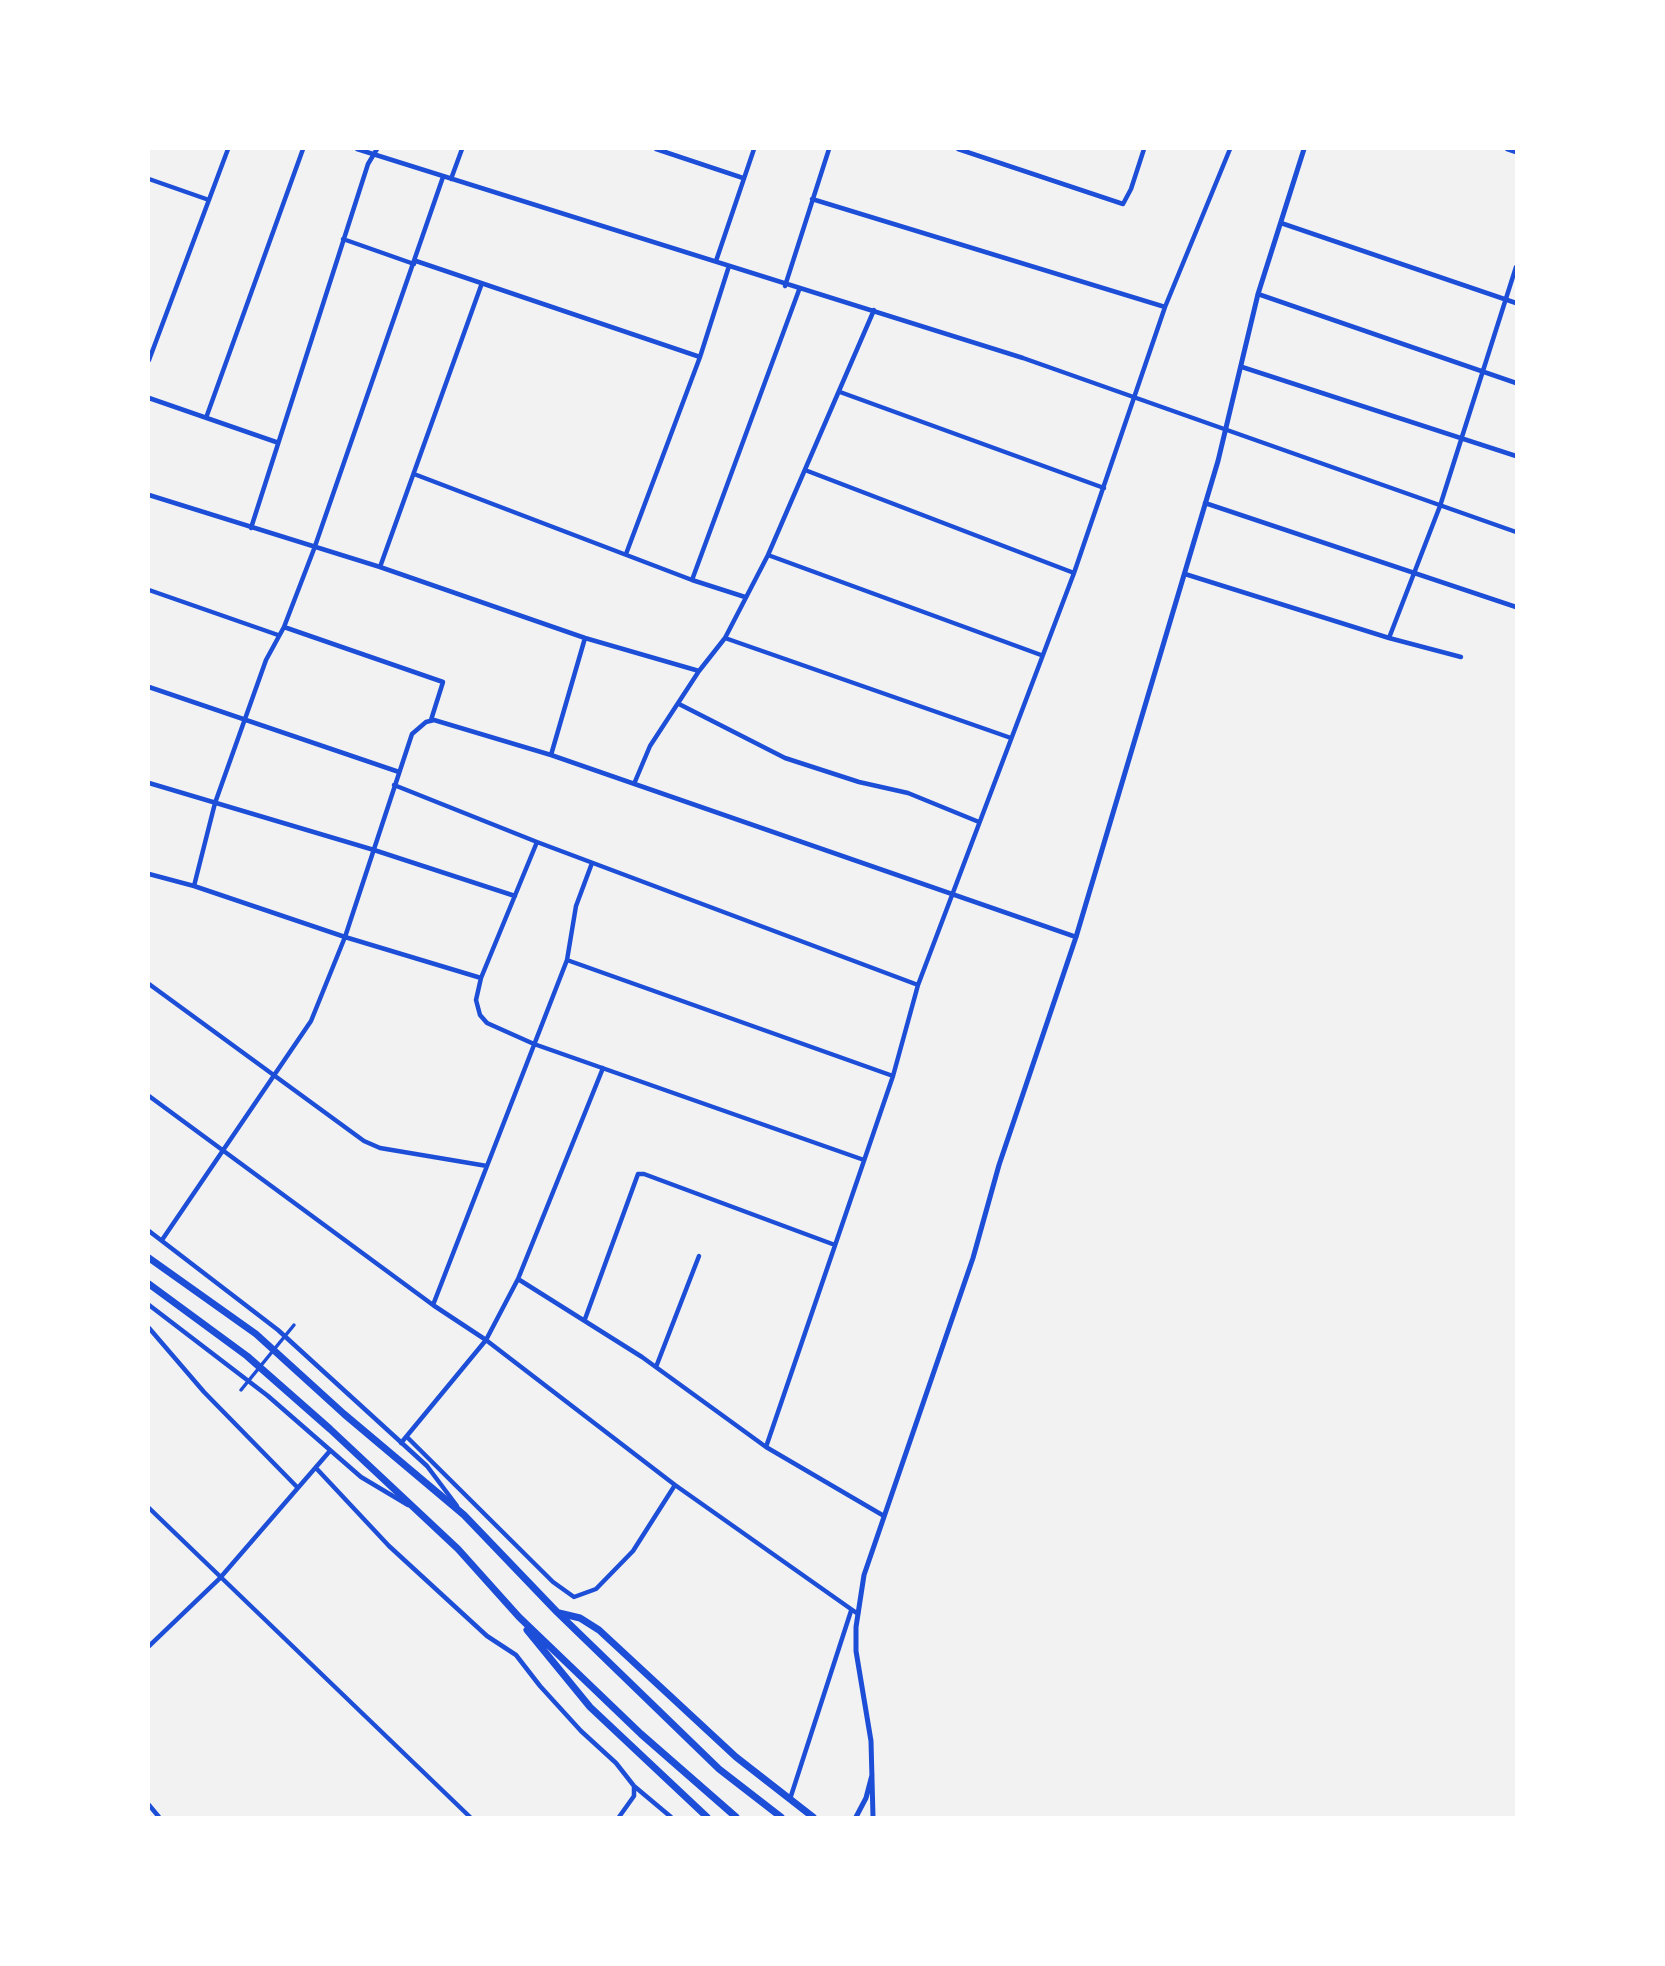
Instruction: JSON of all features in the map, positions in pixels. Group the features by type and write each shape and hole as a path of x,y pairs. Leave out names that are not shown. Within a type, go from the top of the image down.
{"highway":[{"path":"149,1258 256,1334 344,1414 464,1515 557,1612 719,1769 781,1817"},
{"path":"149,1284 247,1356 458,1549 519,1617 640,1734 736,1817"},
{"path":"557,1612 580,1618 599,1630 736,1757 813,1817"},
{"path":"519,1617 581,1698 707,1817"}],"street":[{"path":"149,359 228,149"},
{"path":"206,418 303,149"},
{"path":"357,149 375,151 451,180 716,261 799,290 874,310 1134,397 1226,432 1516,532"},
{"path":"451,180 461,149"},
{"path":"656,149 677,152 743,178"},
{"path":"716,261 754,149"},
{"path":"785,285 829,149"},
{"path":"958,149 1123,204 1131,189 1144,149"},
{"path":"766,1447 893,1076 918,985 951,892 1074,573 1165,307 1230,149"},
{"path":"873,1817 874,1769 856,1651 864,1575 973,1258 999,1166 1076,937 1226,432 1258,294 1304,149"},
{"path":"1507,149 1516,152"},
{"path":"251,528 276,442 375,151"},
{"path":"194,886 215,803 244,718 278,635 284,627 314,549 443,177"},
{"path":"149,178 209,200"},
{"path":"812,199 1165,307"},
{"path":"1281,223 1516,303"},
{"path":"343,239 700,357"},
{"path":"626,554 700,357 729,266"},
{"path":"1389,638 1440,506 1516,267"},
{"path":"380,568 482,283"},
{"path":"692,580 799,290"},
{"path":"1258,294 1516,383"},
{"path":"634,784 650,746 699,671 725,638 768,555 874,310"},
{"path":"1242,368 1516,456"},
{"path":"840,392 1104,488"},
{"path":"149,398 276,442"},
{"path":"805,470 1074,573"},
{"path":"414,474 692,580 745,597"},
{"path":"149,495 380,568 586,638 699,671"},
{"path":"1205,503 1516,607"},
{"path":"768,555 1041,656"},
{"path":"1185,574 1389,638 1461,657"},
{"path":"149,590 278,635"},
{"path":"284,627 443,682 431,721"},
{"path":"551,755 586,638"},
{"path":"725,638 1011,738"},
{"path":"149,687 400,772"},
{"path":"679,704 785,758 859,782 908,793 979,822"},
{"path":"162,1240 311,1021 345,937 412,734 418,726 431,721 551,755 1076,937"},
{"path":"149,783 374,850 515,896"},
{"path":"394,785 592,863 918,985"},
{"path":"537,842 481,978 477,1000 480,1015 487,1023 534,1044 864,1160"},
{"path":"433,1306 567,960 576,906 592,863"},
{"path":"149,874 481,978"},
{"path":"567,960 893,1076"},
{"path":"149,984 364,1141 380,1147 428,1153 487,1166"},
{"path":"401,1443 486,1340 518,1279 603,1068"},
{"path":"149,1096 433,1306 486,1340 675,1485 858,1614"},
{"path":"585,1320 638,1174 835,1245"},
{"path":"149,1231 278,1331 427,1466 464,1515"},
{"path":"656,1367 699,1256"},
{"path":"518,1279 656,1367 766,1447 884,1516"},
{"path":"149,1305 268,1396 360,1477 412,1508"},
{"path":"241,1390 294,1325"},
{"path":"149,1328 204,1392 298,1488"},
{"path":"407,1437 553,1582 575,1597 596,1589 633,1551 675,1485"},
{"path":"149,1646 220,1578 329,1452"},
{"path":"316,1468 388,1546 487,1636 516,1655 540,1686 616,1763 634,1786 671,1817"},
{"path":"149,1508 470,1817"},
{"path":"789,1800 851,1611"},
{"path":"856,1817 866,1798 874,1769"},
{"path":"619,1817 634,1796 634,1786"},
{"path":"149,1805 159,1817"}]}
